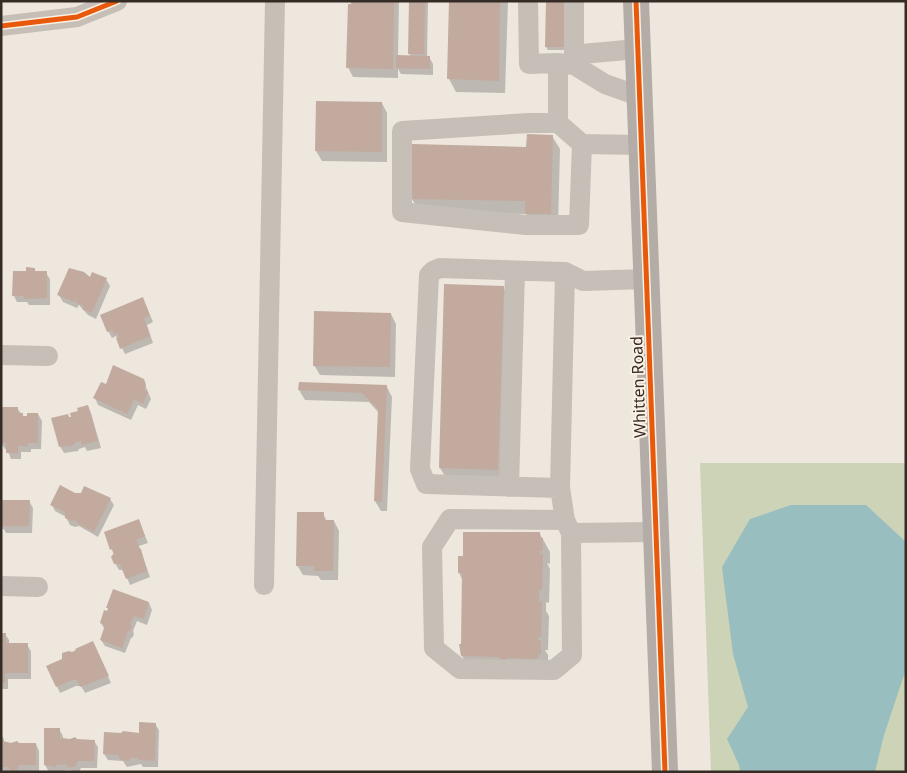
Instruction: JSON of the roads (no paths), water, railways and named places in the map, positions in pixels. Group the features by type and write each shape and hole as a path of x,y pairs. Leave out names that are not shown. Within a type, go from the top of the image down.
{"main road":[{"name":"Whitten Road","path":"636,1 665,772"}],"street":[{"path":"1,26 77,17 117,1"},
{"path":"264,585 275,1"},
{"path":"528,1 529,64 566,64 605,84 639,96"},
{"path":"558,123 574,1"},
{"path":"566,64 582,54 637,48"},
{"path":"582,144 579,225 526,225 402,212 402,131 558,123 582,144 641,145"},
{"path":"560,488 426,484 420,469 429,275 434,270 440,268 565,272 583,280 646,279"},
{"path":"509,487 515,270"},
{"path":"565,272 560,488 568,526 572,655 554,670 460,669 434,648 432,547 450,519 568,526 656,532"},
{"path":"1,355 48,356"},
{"path":"1,586 38,587"}],"water":[{"path":"791,505 866,505 906,542 906,669 884,735 875,772 740,772 739,765 727,739 748,707 733,654 722,567 750,519"}]}
